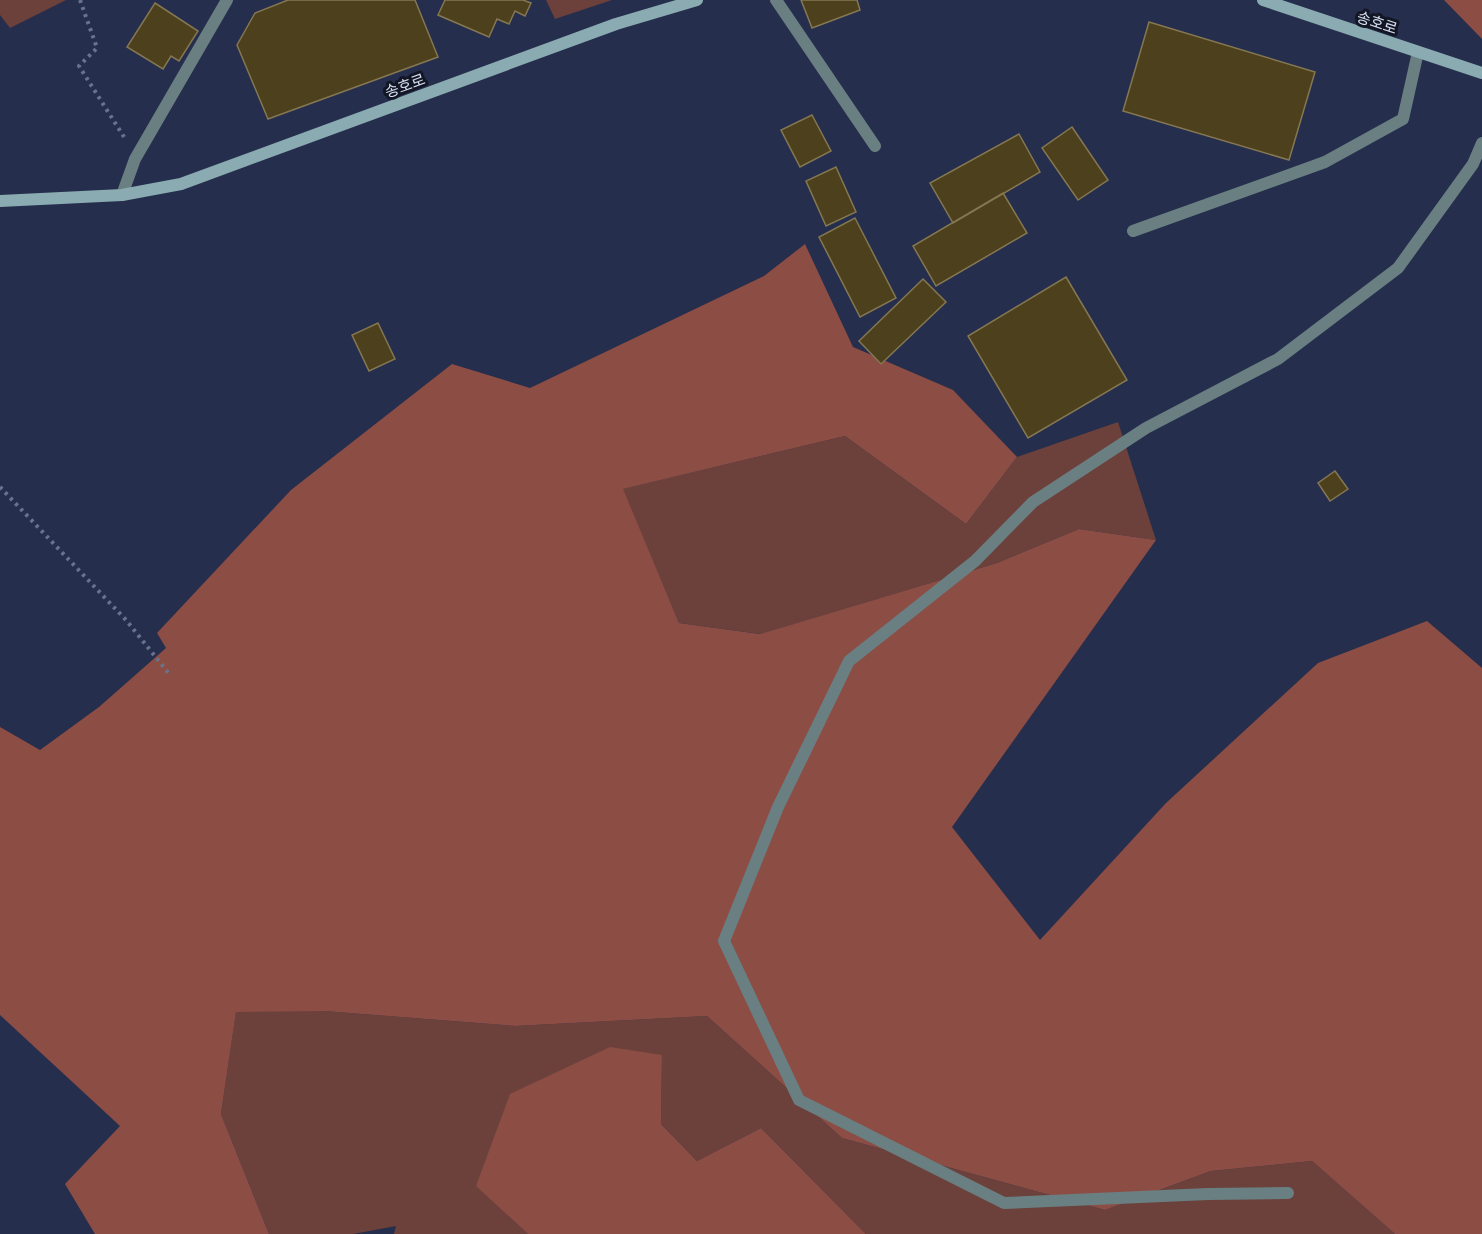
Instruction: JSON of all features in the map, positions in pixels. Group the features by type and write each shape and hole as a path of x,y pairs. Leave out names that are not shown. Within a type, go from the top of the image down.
{"main road":[{"name":"송호로","path":"0,201 122,195 181,184 616,24 697,0"},
{"name":"송호로","path":"1263,0 1482,73"}],"street":[{"path":"122,195 135,159 227,0"},
{"path":"776,0 875,146"},
{"path":"1133,231 1325,162 1403,119 1418,52"},
{"path":"1288,1193 1208,1194 1004,1203 799,1100 724,941 778,807 849,661 975,561 1033,502 1146,428 1278,359 1398,268 1473,164 1482,143"}],"path":[{"path":"80,0 97,48 79,66 119,128 135,159"},
{"path":"0,487 126,620 170,675"}],"shaded area":[{"path":"0,0 66,0 10,28 0,15"},
{"path":"546,0 612,0 555,19"},
{"path":"1444,0 1482,0 1482,39"},
{"path":"805,244 853,347 953,390 1017,457 966,524 845,436 623,489 679,623 760,634 997,563 1079,529 1156,540 952,827 1040,940 1166,803 1318,663 1427,621 1482,668 1482,1234 1395,1234 1312,1161 1211,1171 1105,1210 842,1138 707,1016 515,1026 324,1011 236,1012 221,1114 269,1234 95,1234 65,1184 120,1126 0,1015 0,727 40,750 99,707 166,648 157,633 291,490 452,364 530,388 764,276"},
{"path":"1118,422 1156,540 1079,529 997,563 761,634 679,623 622,489 845,436 966,524 1017,457"},
{"path":"236,1011 324,1011 515,1026 707,1016 842,1138 1105,1210 1211,1171 1312,1161 1395,1234 866,1234 761,1128 697,1161 661,1124 662,1055 476,1185 528,1234 394,1234 396,1226 353,1234 269,1234 221,1114"},
{"path":"610,1047 662,1055 661,1124 697,1161 761,1128 866,1234 528,1234 476,1186 510,1094"}],"building":[{"path":"288,0 415,0 438,57 268,119 237,45 255,13"},
{"path":"445,0 523,0 531,3 525,16 515,11 509,24 497,19 489,37 438,15"},
{"path":"801,0 857,0 860,10 812,28"},
{"path":"155,3 198,31 179,61 171,56 163,69 127,47"},
{"path":"1149,22 1315,72 1289,160 1123,111"},
{"path":"812,115 831,151 800,167 781,130"},
{"path":"1072,127 1108,180 1078,200 1042,148"},
{"path":"1019,134 1040,172 953,223 930,183"},
{"path":"836,167 856,212 826,226 806,181"},
{"path":"1003,193 1027,233 936,286 913,246"},
{"path":"855,218 896,298 860,317 819,237"},
{"path":"1066,277 1127,380 1028,438 968,336"},
{"path":"923,279 946,302 881,364 859,341"},
{"path":"378,323 395,359 369,371 352,335"},
{"path":"1335,471 1348,489 1330,501 1318,483"}]}
